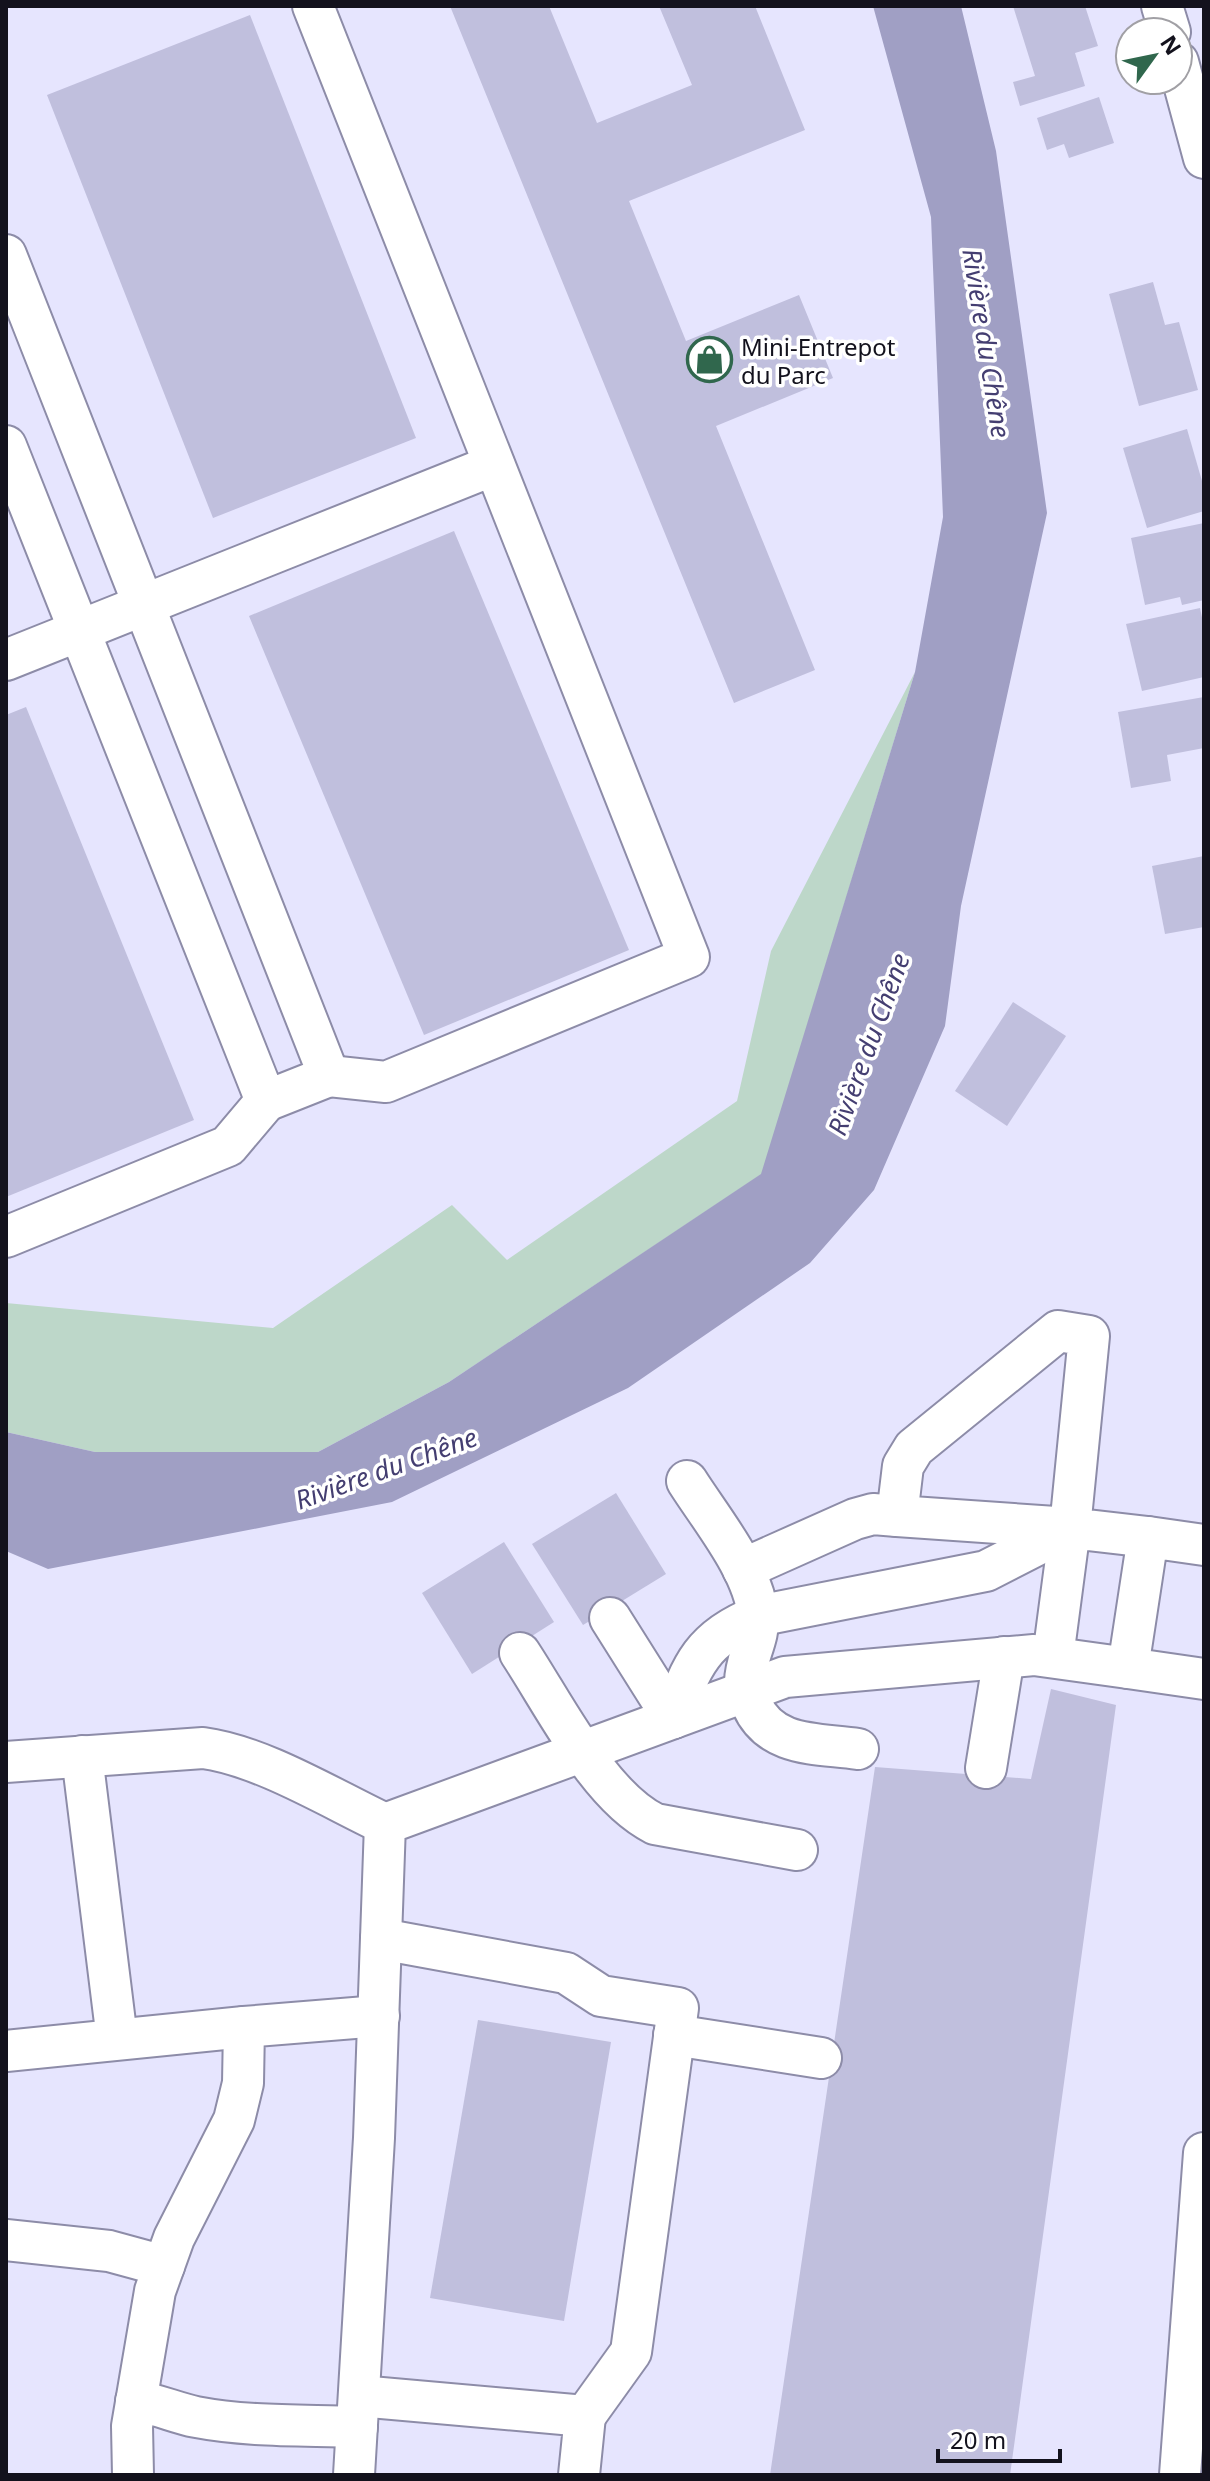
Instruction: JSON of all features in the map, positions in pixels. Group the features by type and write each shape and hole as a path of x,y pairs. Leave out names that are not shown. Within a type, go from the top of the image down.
{"street":[{"path":"6,1237 228,1146 266,1101 329,1076 386,1082 689,957 313,6"},
{"path":"1187,96 1204,158"},
{"path":"6,255 329,1076"},
{"path":"6,446 266,1101"},
{"path":"6,660 494,465"},
{"path":"897,1516 903,1466 914,1448 1058,1331 1089,1336 1070,1528 1053,1657"},
{"path":"687,1481 743,1569 758,1616 756,1643 746,1673 746,1691 757,1717 781,1738 858,1749"},
{"path":"743,1569 855,1519 873,1514 1070,1528 1204,1545"},
{"path":"673,1718 696,1661 713,1641 733,1626 758,1616 986,1571 1070,1528"},
{"path":"1128,1668 1148,1537"},
{"path":"610,1618 673,1718"},
{"path":"520,1653 584,1751 620,1800 637,1815 655,1824 797,1850"},
{"path":"6,1762 203,1748 223,1751 251,1760 385,1824 785,1677 1034,1655 1204,1679"},
{"path":"986,1768 1004,1657"},
{"path":"82,1756 117,2039"},
{"path":"354,2475 379,2016 385,1824"},
{"path":"381,1939 566,1973 601,1996 678,2008 631,2352 585,2416 579,2475"},
{"path":"6,2051 379,2016"},
{"path":"133,2475 132,2426 155,2291 192,2199 234,2120 243,2083 244,2027"},
{"path":"674,2035 821,2058"},
{"path":"1180,2475 1204,2153"},
{"path":"6,2240 109,2251 164,2266"},
{"path":"136,2401 158,2404 195,2417 228,2421 358,2412 585,2416"}],"green space":[{"path":"915,672 762,1174 449,1382 318,1452 95,1452 6,1432 6,1303 273,1328 452,1205 507,1260 737,1101 771,951"}],"water":[{"name":"Rivière du Chêne","path":"873,6 961,6 996,151 1047,513 961,906 945,1026 874,1190 810,1263 628,1388 392,1502 48,1569 6,1551 6,1432 95,1452 318,1452 449,1382 761,1174 915,672 943,517 931,217"}],"building":[{"name":"Mini-Entrepot du Parc","path":"450,6 549,6 597,123 692,85 659,6 755,6 805,130 629,201 686,341 799,295 833,378 716,426 815,670 734,703"},
{"path":"1013,6 1085,6 1098,46 1075,53 1085,86 1020,106 1013,82 1035,76"},
{"path":"250,15 416,438 213,518 47,95"},
{"path":"1099,97 1114,143 1069,158 1064,144 1047,150 1037,118"},
{"path":"1153,282 1165,325 1179,322 1198,390 1139,406 1109,294"},
{"path":"1187,429 1204,488 1204,511 1147,528 1123,448"},
{"path":"1204,523 1204,600 1182,605 1180,597 1145,605 1131,538"},
{"path":"454,531 629,950 424,1035 249,616"},
{"path":"1200,608 1204,627 1204,677 1142,691 1126,624"},
{"path":"1204,697 1204,748 1167,755 1171,781 1131,788 1118,712"},
{"path":"26,707 194,1120 6,1197 6,715"},
{"path":"1204,856 1204,927 1165,934 1152,866"},
{"path":"1013,1002 1066,1036 1007,1126 955,1091"},
{"path":"616,1493 666,1574 583,1625 532,1544"},
{"path":"504,1542 554,1622 472,1674 422,1593"},
{"path":"1051,1689 1116,1705 1010,2475 770,2475 875,1767 1031,1779"},
{"path":"478,2020 611,2042 564,2321 430,2298"}],"place":[{"name":"Mini-Entrepot du Parc","path":"710,360"}]}
